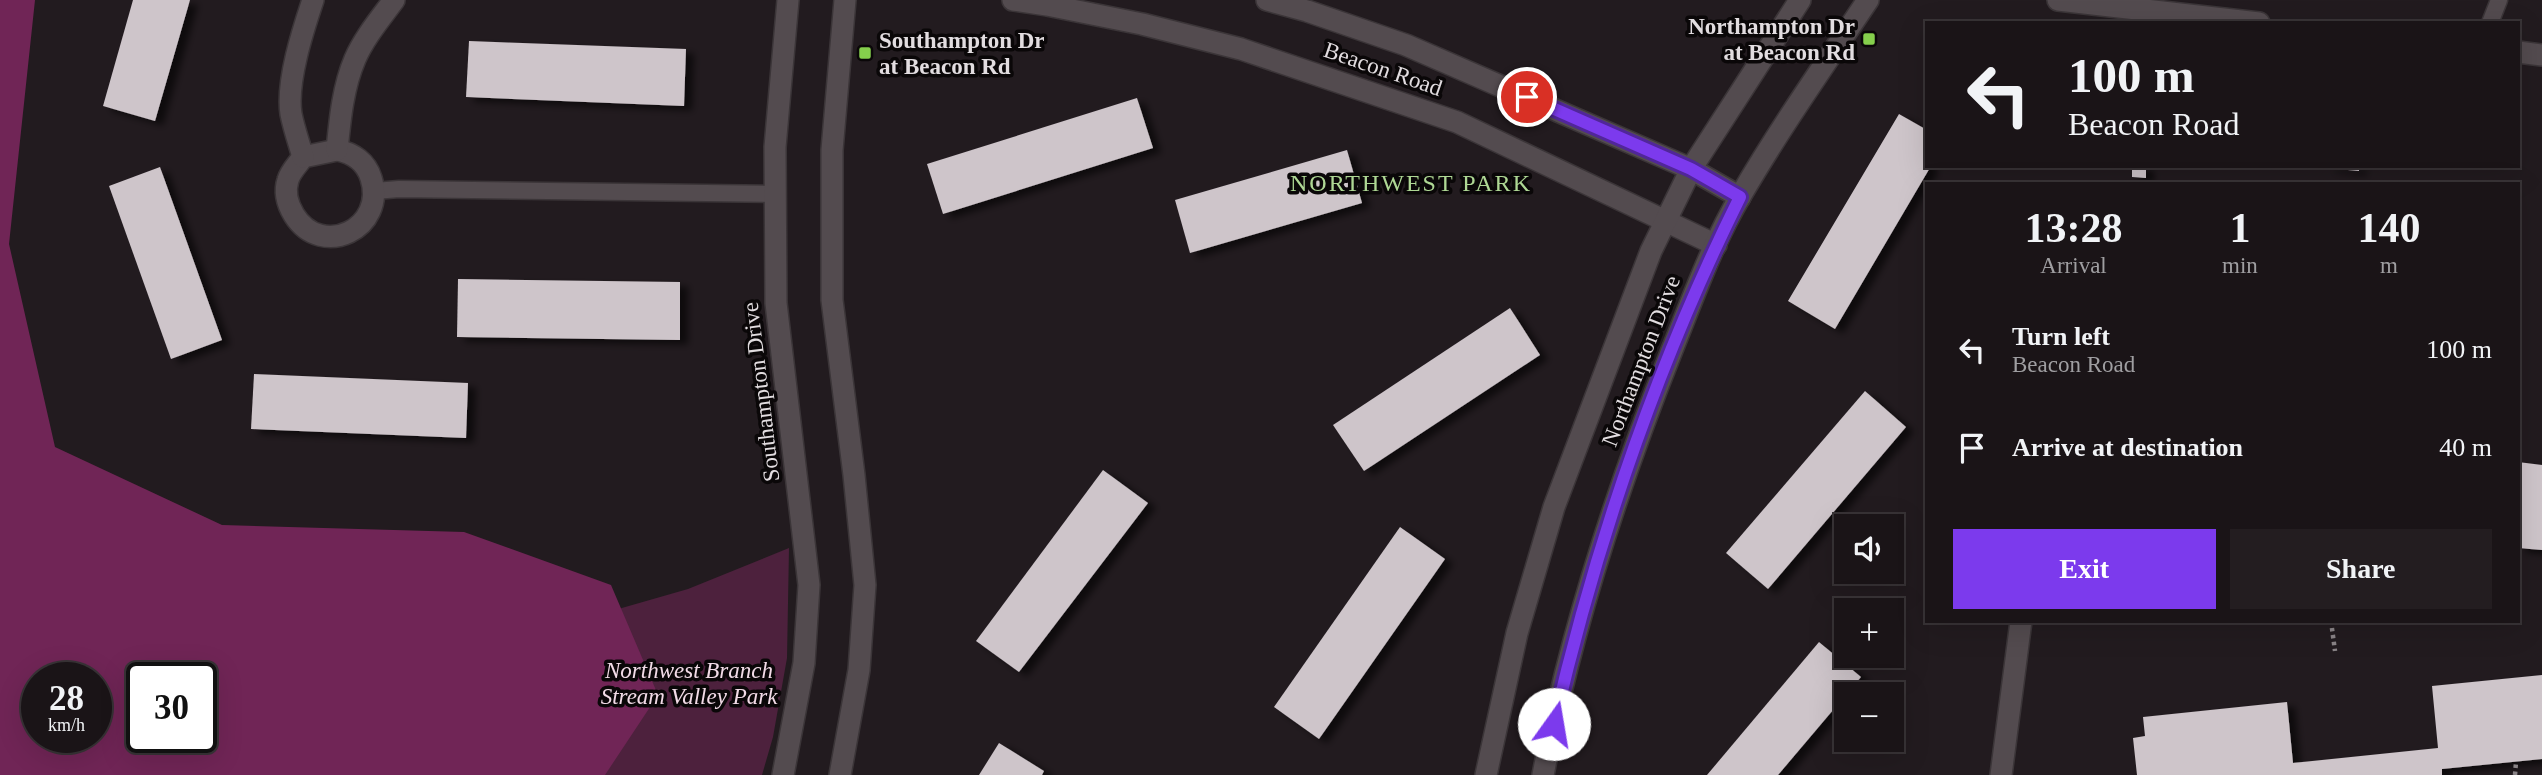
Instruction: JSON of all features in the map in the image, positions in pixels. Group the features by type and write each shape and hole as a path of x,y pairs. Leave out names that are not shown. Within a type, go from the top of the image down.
{"street":[{"path":"303,157 291,112 294,72 313,0"},
{"path":"337,149 343,101 355,59 373,27 394,0"},
{"name":"Southampton Drive","path":"783,775 804,663 809,585 776,303 775,147 789,0"},
{"path":"840,775 859,670 865,585 832,300 832,150 845,0"},
{"name":"Beacon Road","path":"1013,0 1115,19 1229,46 1457,122 1716,245"},
{"name":"Beacon Road","path":"1266,0 1406,45 1691,169 1740,197"},
{"name":"Northampton Drive","path":"1486,775 1517,633 1554,507 1651,251 1691,169 1800,0"},
{"name":"Northampton Drive","path":"1543,775 1572,647 1607,525 1658,386 1716,245 1740,197 1868,0"},
{"path":"2058,0 2242,21"},
{"path":"2520,52 2542,55"},
{"path":"337,149 350,152 368,168 375,191 369,216 350,233 325,237 301,227 287,205 288,179 303,157 337,149"},
{"path":"2001,775 2021,623"}],"lane":[{"path":"2491,21 2499,0"},
{"path":"375,191 399,189 775,194"}],"path":[{"path":"2331,623 2335,651"},
{"path":"2515,775 2516,762"}],"green space":[{"name":"Northwest Branch Stream Valley Park","path":"789,548 787,658 773,737 762,775 0,775 0,605 594,616 688,589"}],"shaded area":[{"path":"0,0 35,0 9,244 55,447 222,525 464,532 611,585 658,695 605,775 0,775"}],"building":[{"path":"133,0 190,0 155,121 103,106"},
{"path":"469,41 686,49 684,106 466,97"},
{"path":"1137,98 1153,148 943,214 927,164"},
{"path":"1899,114 1925,129 1925,168 1930,168 1835,329 1788,301"},
{"path":"1347,150 1362,203 1190,253 1175,200"},
{"path":"160,167 222,340 171,359 109,186"},
{"path":"2132,168 2146,168 2146,178 2132,177"},
{"path":"2326,168 2359,168 2359,171"},
{"path":"458,279 680,282 680,340 457,337"},
{"path":"1510,308 1540,355 1364,471 1333,425"},
{"path":"254,374 468,383 466,438 251,429"},
{"path":"1865,391 1906,427 1768,589 1726,553"},
{"path":"2520,462 2542,465 2542,550 2520,548"},
{"path":"1103,470 1148,503 1019,672 976,641"},
{"path":"1400,527 1445,559 1319,739 1274,707"},
{"path":"1819,642 1834,654 1834,668 1850,668 1861,677 1857,682 1834,682 1834,709 1778,775 1707,775"},
{"path":"2542,675 2542,759 2442,769 2442,775 2137,775 2133,738 2145,736 2143,717 2287,702 2293,763 2438,748 2432,686"},
{"path":"999,743 1044,771 1042,775 979,775"}],"place":[{"name":"Northampton Dr at Beacon Rd","path":"1869,39"},
{"name":"Southampton Dr at Beacon Rd","path":"865,53"}],"district":[{"name":"NORTHWEST PARK","path":"1411,183"}],"route":[{"path":"1527,97 1691,169 1740,197 1703,274 1607,525 1572,647 1554,724"}]}
